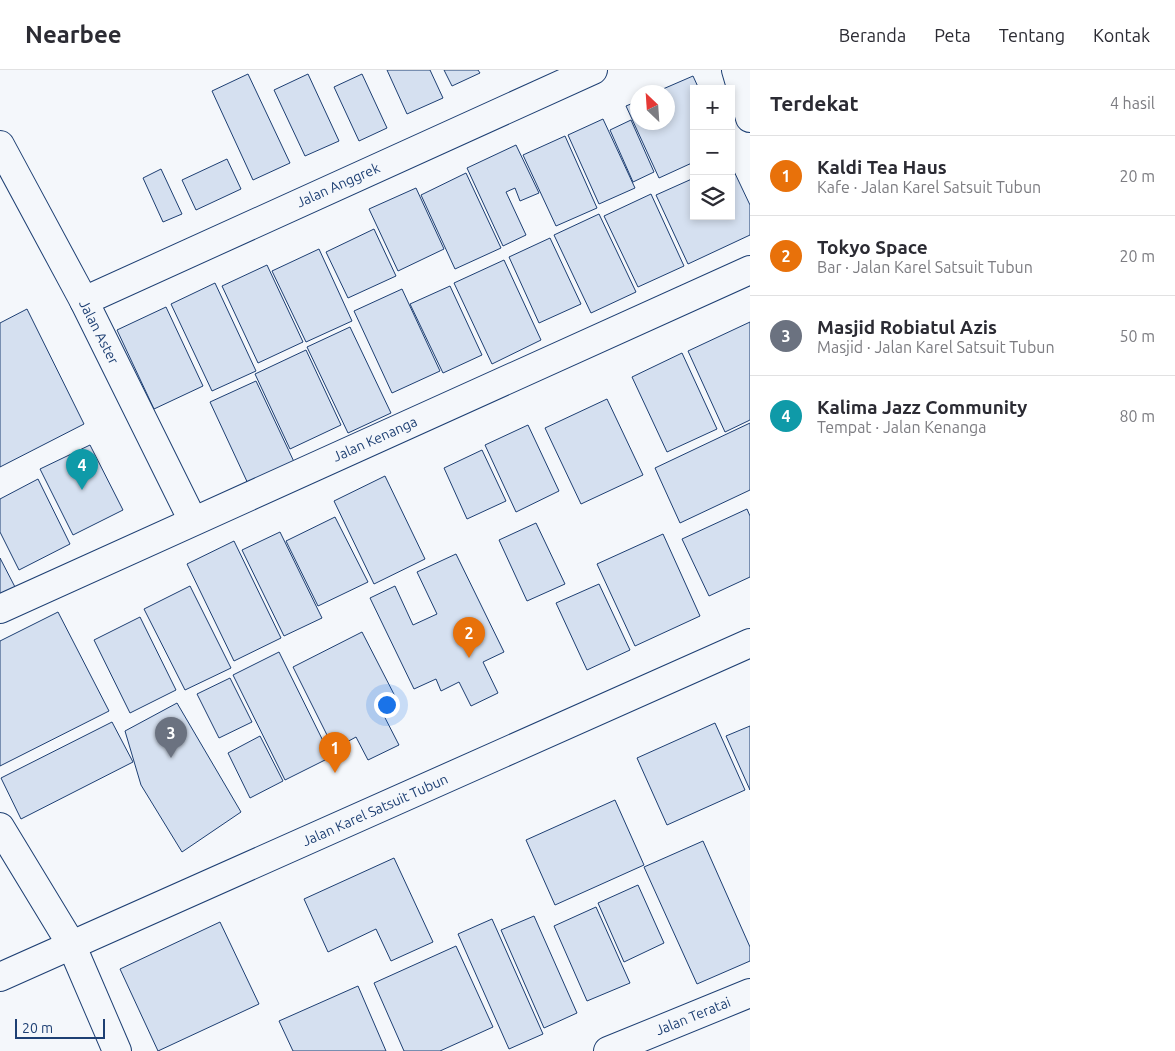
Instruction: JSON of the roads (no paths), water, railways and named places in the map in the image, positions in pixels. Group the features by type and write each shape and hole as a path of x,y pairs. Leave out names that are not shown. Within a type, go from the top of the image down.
{"street":[{"name":"Jalan Anggrek","path":"84,300 593,70"},
{"path":"736,70 750,118"},
{"name":"Jalan Aster","path":"0,146 84,300 193,521"},
{"name":"Jalan Kenanga","path":"0,609 750,270"},
{"name":"Jalan Karel Satsuit Tubun","path":"0,977 750,643"},
{"path":"0,827 71,944 117,1051"},
{"name":"Jalan Teratai","path":"608,1051 750,993"}],"place":[{"name":"Kalima Jazz Community","path":"82,490"},
{"name":"Tokyo Space","path":"469,658"},
{"name":"Masjid Robiatul Azis","path":"171,758"},
{"name":"Kaldi Tea Haus","path":"335,773"}]}
